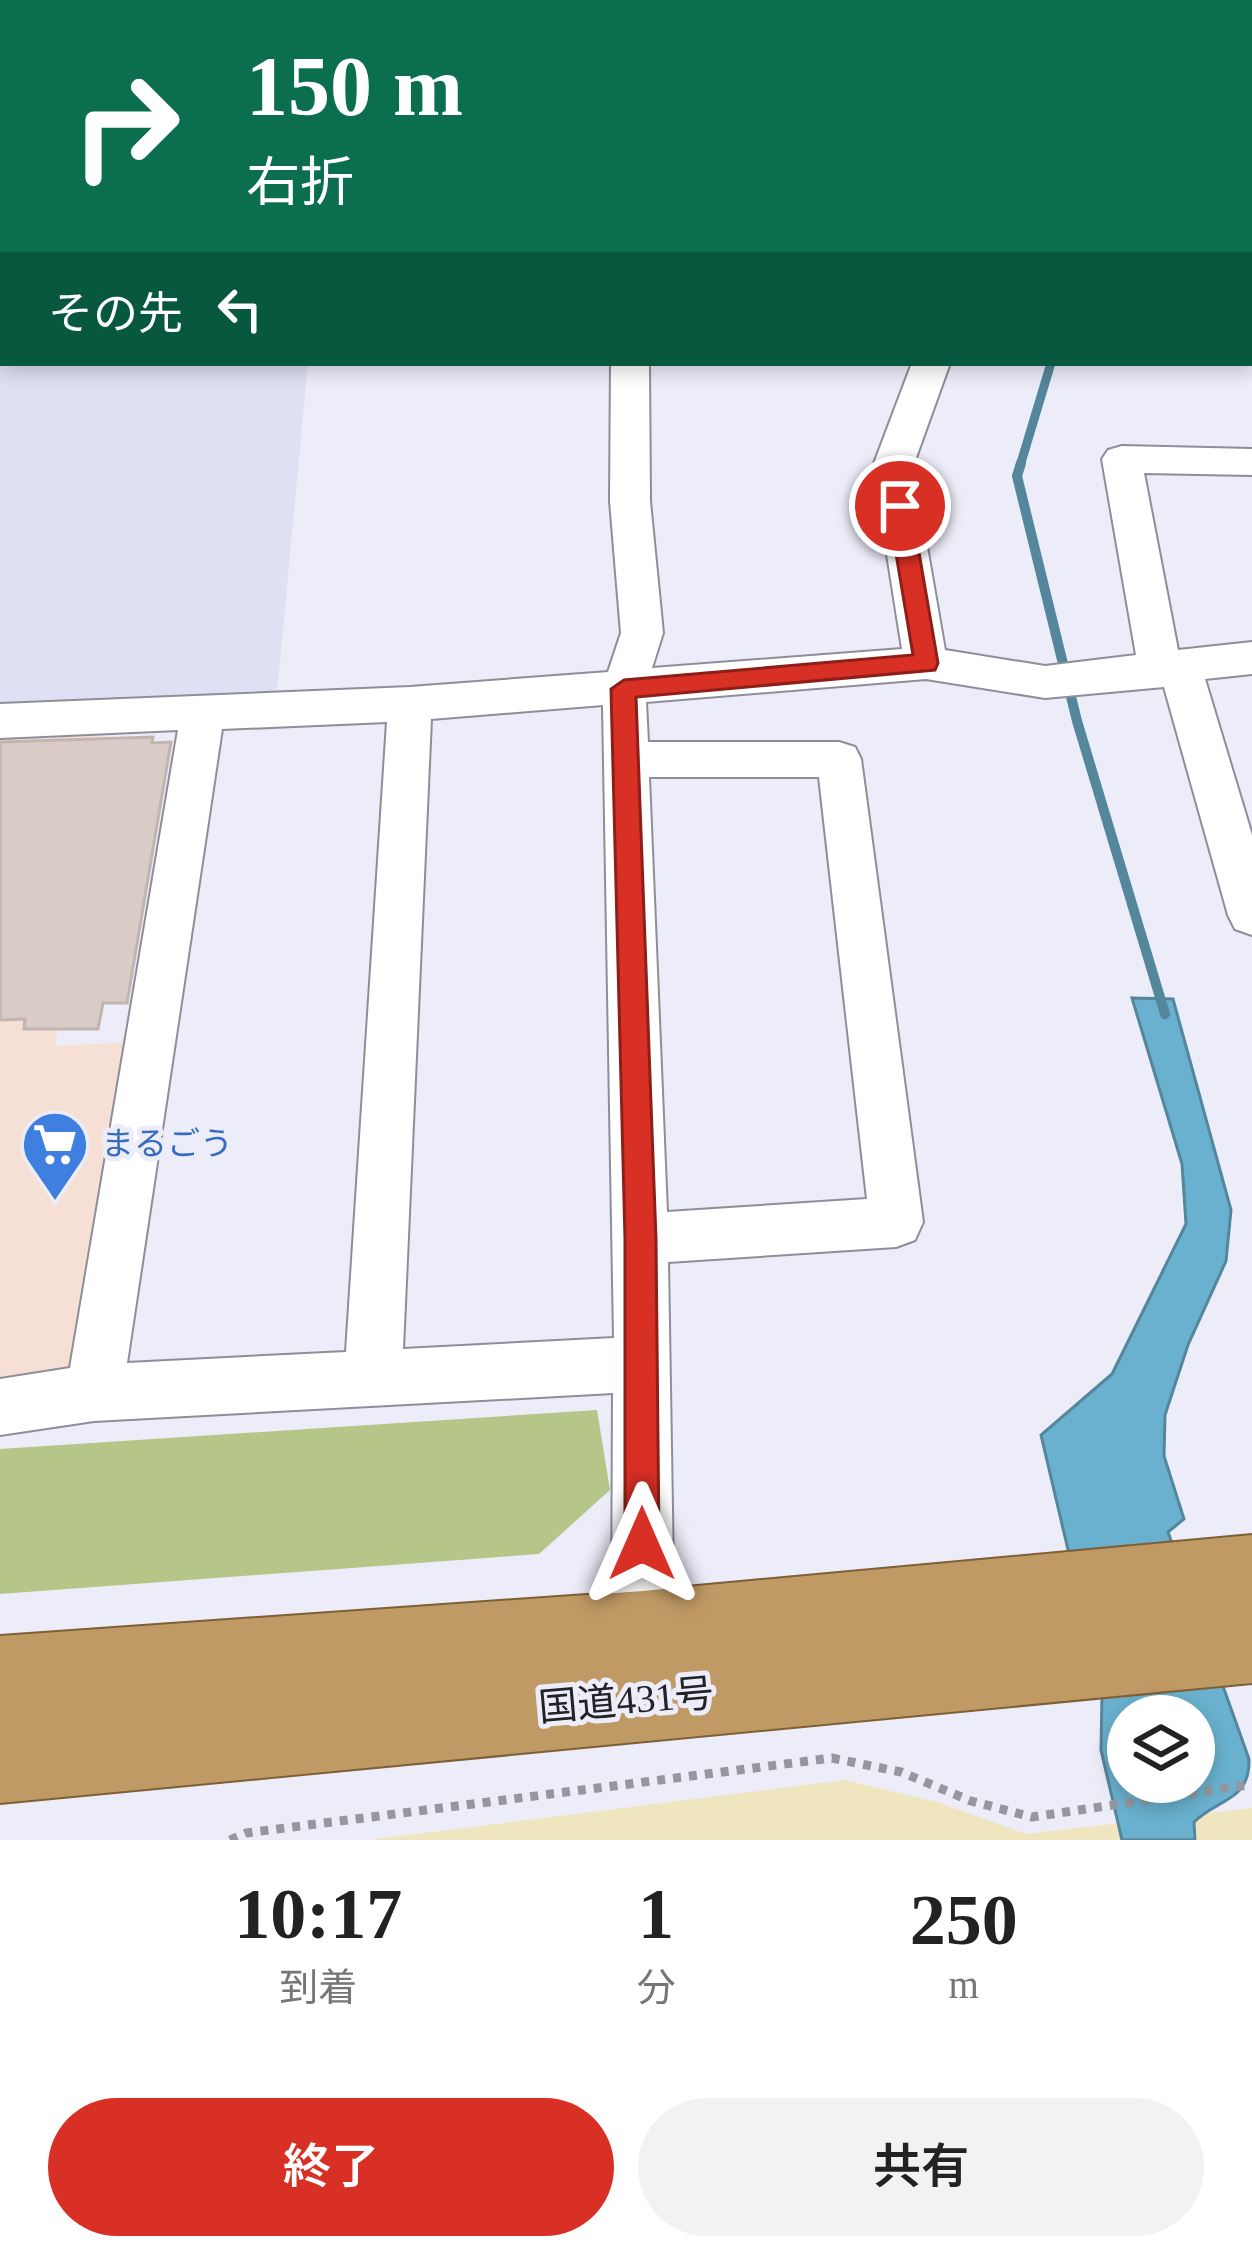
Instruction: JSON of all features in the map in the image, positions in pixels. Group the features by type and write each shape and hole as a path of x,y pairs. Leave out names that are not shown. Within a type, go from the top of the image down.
{"highway":[{"name":"国道431号","path":"0,1759 1237,1610"},
{"name":"国道431号","path":"0,1679 643,1634 1075,1627"}],"street":[{"path":"630,366 630,501 642,633 624,689 641,1239 643,1634"},
{"path":"926,663 893,466 930,366"},
{"path":"1252,462 1121,459 1171,671 1252,915"},
{"path":"0,721 410,704 926,663 1045,682 1252,658"},
{"path":"373,1379 410,704"},
{"path":"94,1393 202,716"},
{"path":"626,760 839,759 896,1222 641,1239"},
{"path":"0,1407 94,1393 640,1364"}],"path":[{"path":"230,1840 246,1833 832,1758 902,1772 970,1801 1032,1817 1248,1785"}],"shaded area":[{"path":"0,366 308,366 277,693 0,708"},
{"name":"まるごう","path":"103,731 55,1046 135,1042 85,1358 53,1386 0,1390 0,736"}],"green space":[{"path":"597,1410 610,1490 539,1554 0,1594 0,1449"}],"sand":[{"path":"845,1780 937,1802 1026,1834 1252,1808 1252,1840 368,1840"}],"water":[{"path":"1132,998 1173,999 1231,1210 1226,1261 1188,1345 1165,1415 1164,1456 1184,1519 1168,1532 1249,1759 1238,1792 1194,1822 1195,1840 1122,1840 1113,1803 1215,1803 1215,1695 1107,1695 1107,1776 1101,1750 1102,1694 1041,1435 1112,1374 1186,1224 1182,1164"}],"building":[{"path":"153,737 152,743 171,742 127,1003 103,1003 98,1029 24,1029 25,1019 0,1020 0,742"}],"waterway":[{"path":"1020,466 1050,366"},
{"path":"1021,463 1017,476 1077,721 1165,1014"}],"place":[{"name":"まるごう","path":"55,1203"}],"route":[{"path":"642,1544 641,1239 624,689 926,663 900,506"}]}
